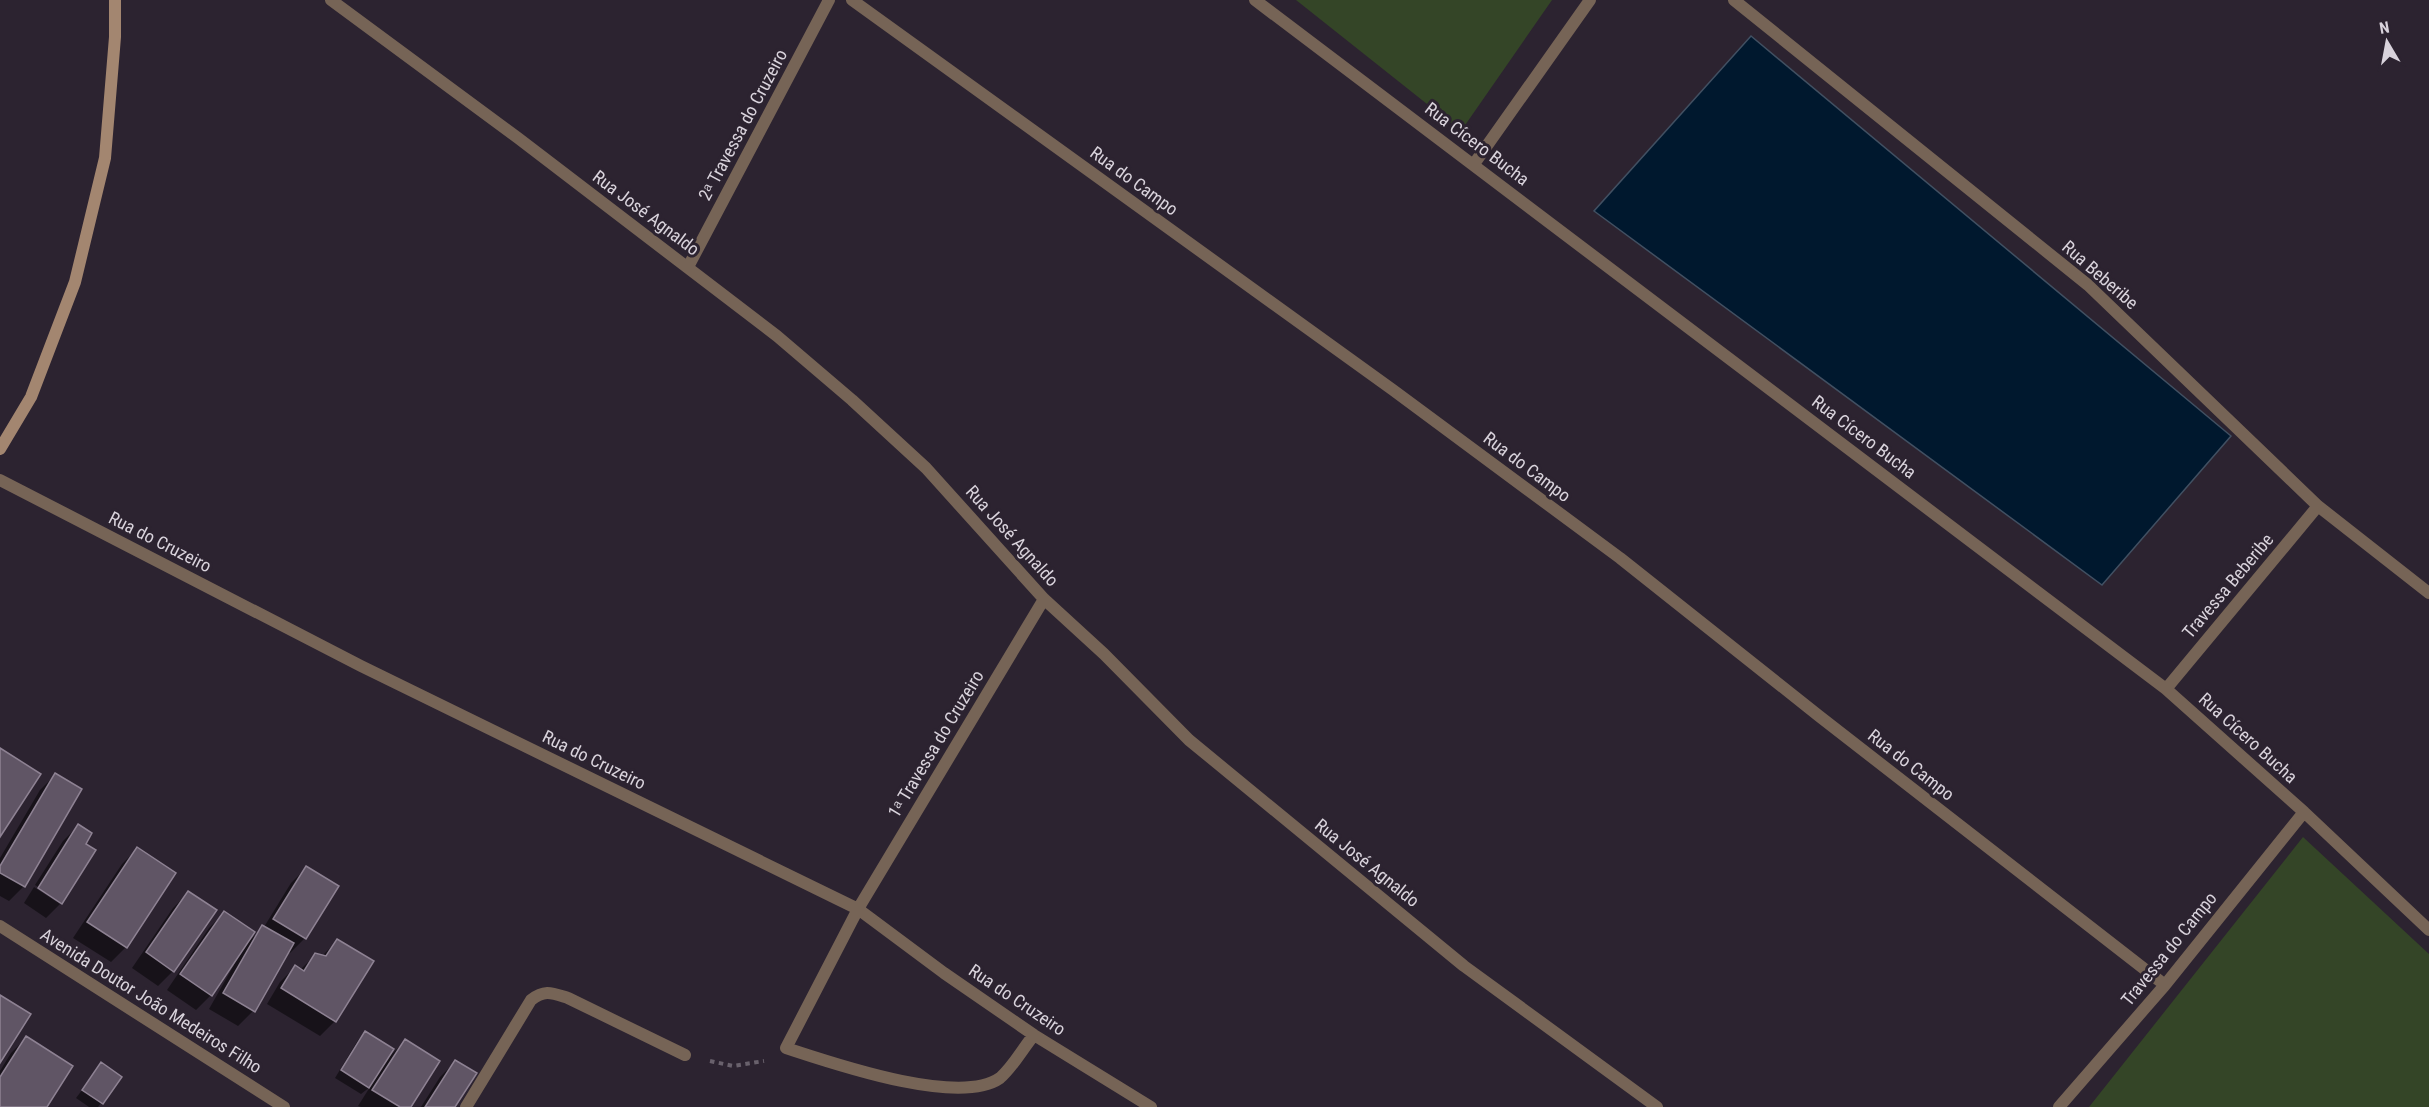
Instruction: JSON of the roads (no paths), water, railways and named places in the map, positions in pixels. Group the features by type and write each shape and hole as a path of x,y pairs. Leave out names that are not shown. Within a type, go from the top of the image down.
{"main road":[{"path":"0,449 31,398 75,282 105,158 115,37 115,0"}],"street":[{"name":"Rua José Agnaldo","path":"331,0 777,336 852,400 926,468 1044,598 1198,747 1464,966 1657,1107"},
{"name":"2ᵃ Travessa do Cruzeiro","path":"687,267 829,0"},
{"name":"Rua do Campo","path":"852,0 1383,383 1620,558 2165,985"},
{"name":"Rua Cícero Bucha","path":"1256,0 2166,689 2304,812 2429,930"},
{"path":"1474,164 1590,0"},
{"name":"Rua Beberibe","path":"1734,0 2088,285 2318,506 2429,593"},
{"name":"Rua do Cruzeiro","path":"0,480 361,666 858,909 944,973 1034,1035 1151,1107"},
{"name":"Travessa Beberibe","path":"2166,689 2318,506"},
{"name":"1ᵃ Travessa do Cruzeiro","path":"1034,1035 1000,1078 988,1085 971,1090 945,1090 888,1080 786,1048 858,909 1044,598"},
{"name":"Travessa do Campo","path":"2059,1107 2165,985 2304,812"},
{"name":"Avenida Doutor João Medeiros Filho","path":"0,926 284,1107"},
{"path":"466,1107 531,1000 540,993 554,993 568,998 685,1056"}],"water":[{"path":"1751,36 2231,436 2102,585 1594,211"}]}
